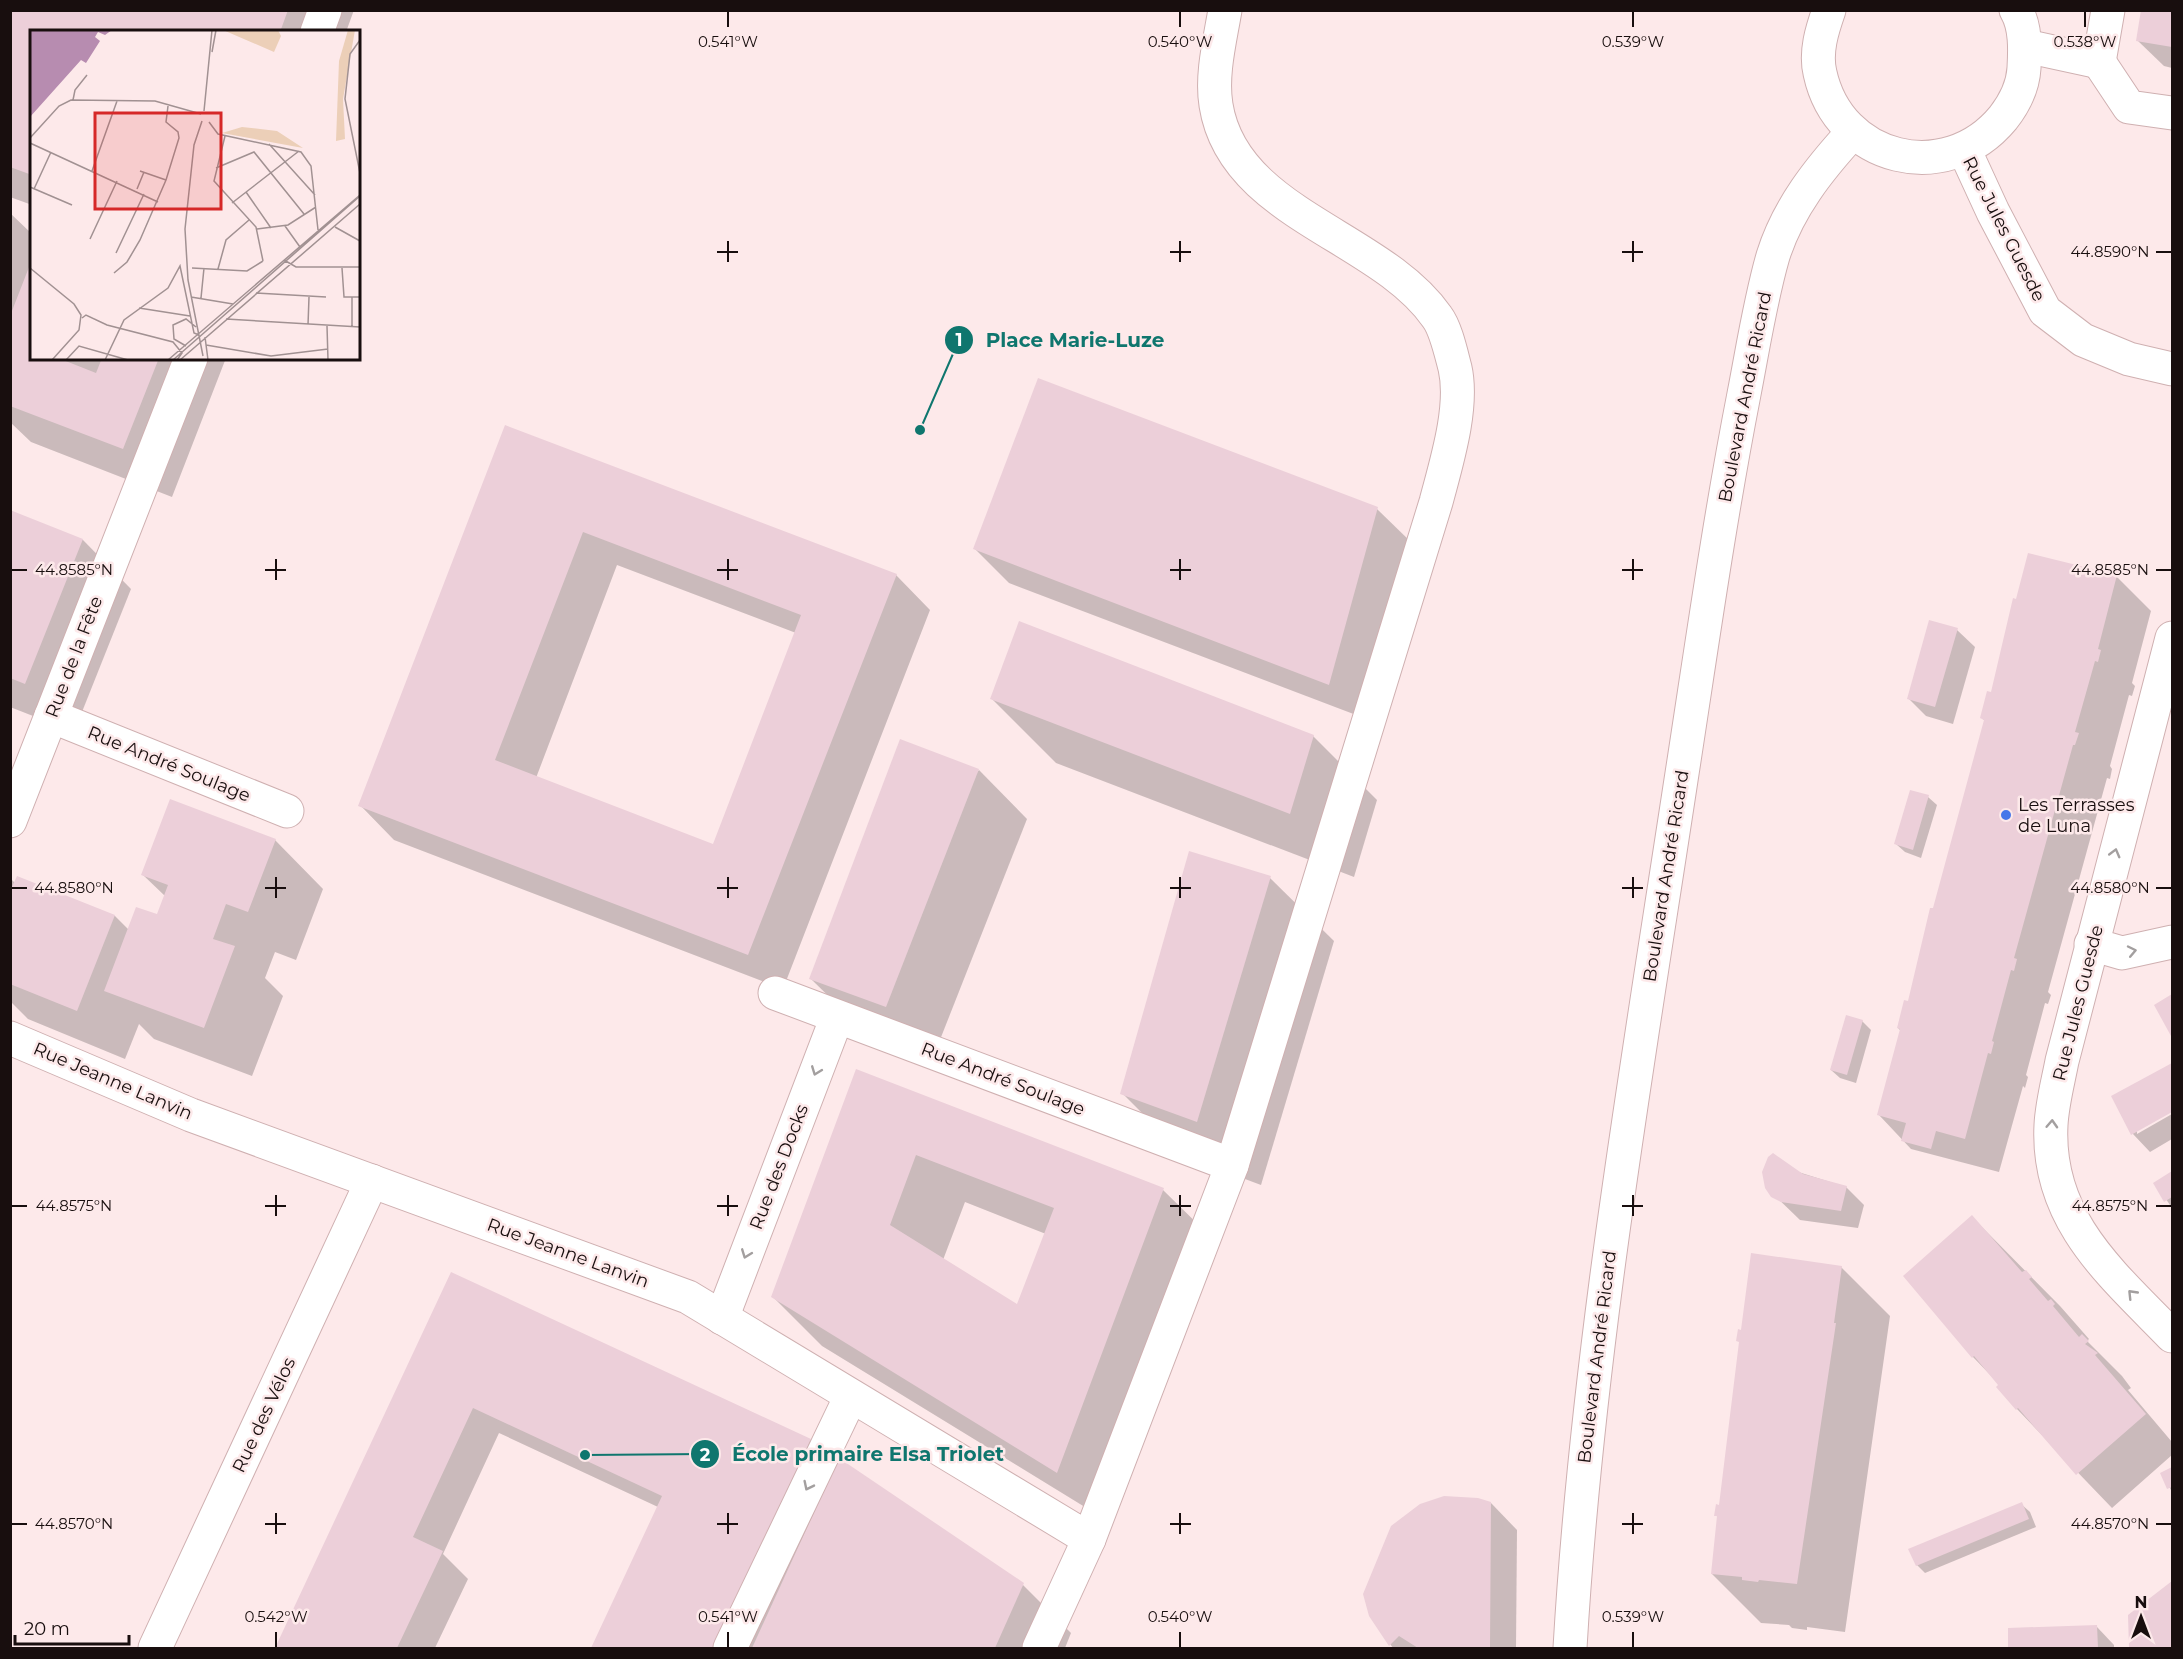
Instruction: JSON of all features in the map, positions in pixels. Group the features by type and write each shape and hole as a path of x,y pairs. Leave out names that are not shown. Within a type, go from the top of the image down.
{"street":[{"path":"318,30 326,10"},
{"path":"1040,1648 1089,1539 1232,1165 1436,502 1455,427 1455,370 1438,318 1404,280 1272,194 1233,153 1216,105 1217,56 1225,10"},
{"path":"1829,10 1820,37 1819,72 1831,105 1853,132 1878,148 1906,157 1936,158 1964,149 1991,132 2012,107 2023,77 2026,46 2016,10"},
{"path":"2108,10 2099,62 2129,107 2172,113"},
{"path":"2026,46 2099,62"},
{"name":"Boulevard André Ricard","path":"1570,1648 1578,1522 1610,1241 1736,435 1774,254 1788,220 1808,186 1853,132"},
{"name":"Rue Jules Guesde","path":"1964,149 1993,212 2045,311 2083,340 2129,358 2172,369"},
{"name":"Rue de la Fête","path":"10,821 190,360"},
{"name":"Rue Jules Guesde","path":"2172,638 2091,944 2062,1061 2050,1125 2055,1179 2077,1232 2108,1270 2172,1336"},
{"name":"Rue André Soulage","path":"51,716 287,811"},
{"path":"2091,944 2122,953 2172,942"},
{"name":"Rue André Soulage","path":"775,993 1232,1165"},
{"name":"Rue des Docks","path":"722,1318 837,1017"},
{"name":"Rue Jeanne Lanvin","path":"10,1038 192,1115 688,1297 1089,1539"},
{"name":"Rue des Vélos","path":"155,1648 372,1181"},
{"path":"730,1648 851,1396"}],"building":[{"path":"10,10 288,10 281,30 30,30 30,174 10,167"},
{"path":"2141,10 2172,10 2172,47 2136,41"},
{"path":"30,265 30,360 63,360 96,373 101,360 158,360 123,449 10,406 10,316"},
{"path":"1038,378 1378,507 1329,685 973,549"},
{"path":"505,425 897,574 748,955 358,806","holes":["583,532 801,615 713,844 495,760"]},
{"path":"10,510 83,539 25,684 10,678"},
{"name":"Les Terrasses de Luna","path":"2028,553 2117,575 2098,649 2101,650 2098,662 2095,661 2075,732 2079,733 2073,745 2014,958 2017,959 2014,971 2011,970 1992,1041 1994,1042 1991,1054 1988,1053 1965,1139 1936,1131 1931,1149 1901,1141 1906,1123 1877,1115 1900,1029 1897,1028 1904,1000 1908,1001 1930,908 1933,908 1984,720 1980,718 1987,691 1991,692 2013,598 2016,599"},
{"path":"1929,620 1958,628 1935,707 1907,699"},
{"path":"1019,621 1314,735 1290,814 990,699"},
{"path":"900,739 979,769 886,1007 809,979"},
{"path":"1910,790 1929,795 1913,850 1894,844"},
{"path":"170,799 276,839 248,912 226,904 213,939 235,946 204,1028 104,991 136,907 157,914 168,885 141,875"},
{"path":"1189,851 1271,876 1197,1122 1120,1094"},
{"path":"17,876 115,915 77,1011 10,984 10,891"},
{"path":"2172,994 2172,1036 2171,1036 2154,1005"},
{"path":"1846,1015 1863,1020 1847,1075 1830,1070"},
{"path":"2172,1063 2172,1112 2131,1135 2111,1096"},
{"path":"856,1069 1164,1188 1057,1473 771,1297","holes":["916,1155 1054,1208 1017,1304 890,1225"]},
{"path":"1773,1153 1803,1174 1847,1186 1841,1211 1781,1202 1771,1197 1765,1188 1762,1172 1768,1157"},
{"path":"2172,1171 2172,1197 2164,1202 2153,1183"},
{"path":"1972,1215 2022,1272 2026,1270 2032,1277 2029,1279 2048,1301 2051,1299 2055,1304 2053,1306 2079,1337 2082,1334 2089,1341 2085,1344 2098,1353 2095,1355 2146,1414 2076,1475 2018,1408 2016,1410 1996,1387 1998,1385 1974,1356 1972,1358 1903,1276"},
{"path":"1751,1253 1842,1266 1834,1323 1836,1323 1797,1584 1759,1580 1758,1582 1742,1580 1742,1577 1711,1574 1717,1516 1714,1516 1716,1504 1719,1505 1739,1342 1736,1341 1738,1329 1741,1330"},
{"path":"451,1272 811,1439 713,1648 591,1648 662,1496 473,1408 413,1537 443,1551 397,1648 275,1648"},
{"path":"839,1458 1024,1583 995,1648 752,1648"},
{"path":"2172,1467 2172,1487 2167,1489 2160,1473"},
{"path":"1444,1496 1478,1498 1491,1502 1490,1648 1418,1648 1399,1636 1389,1646 1369,1616 1363,1594 1391,1526 1420,1504"},
{"path":"2022,1502 2029,1519 1916,1566 1908,1549"},
{"path":"2172,1581 2172,1648 2129,1648 2128,1615"},
{"path":"2097,1625 2098,1648 2008,1648 2008,1628"}],"place":[{"name":"Place Marie-Luze","path":"920,430"},
{"name":"Les Terrasses de Luna","path":"2006,815"},
{"name":"École primaire Elsa Triolet","path":"585,1455"}]}
